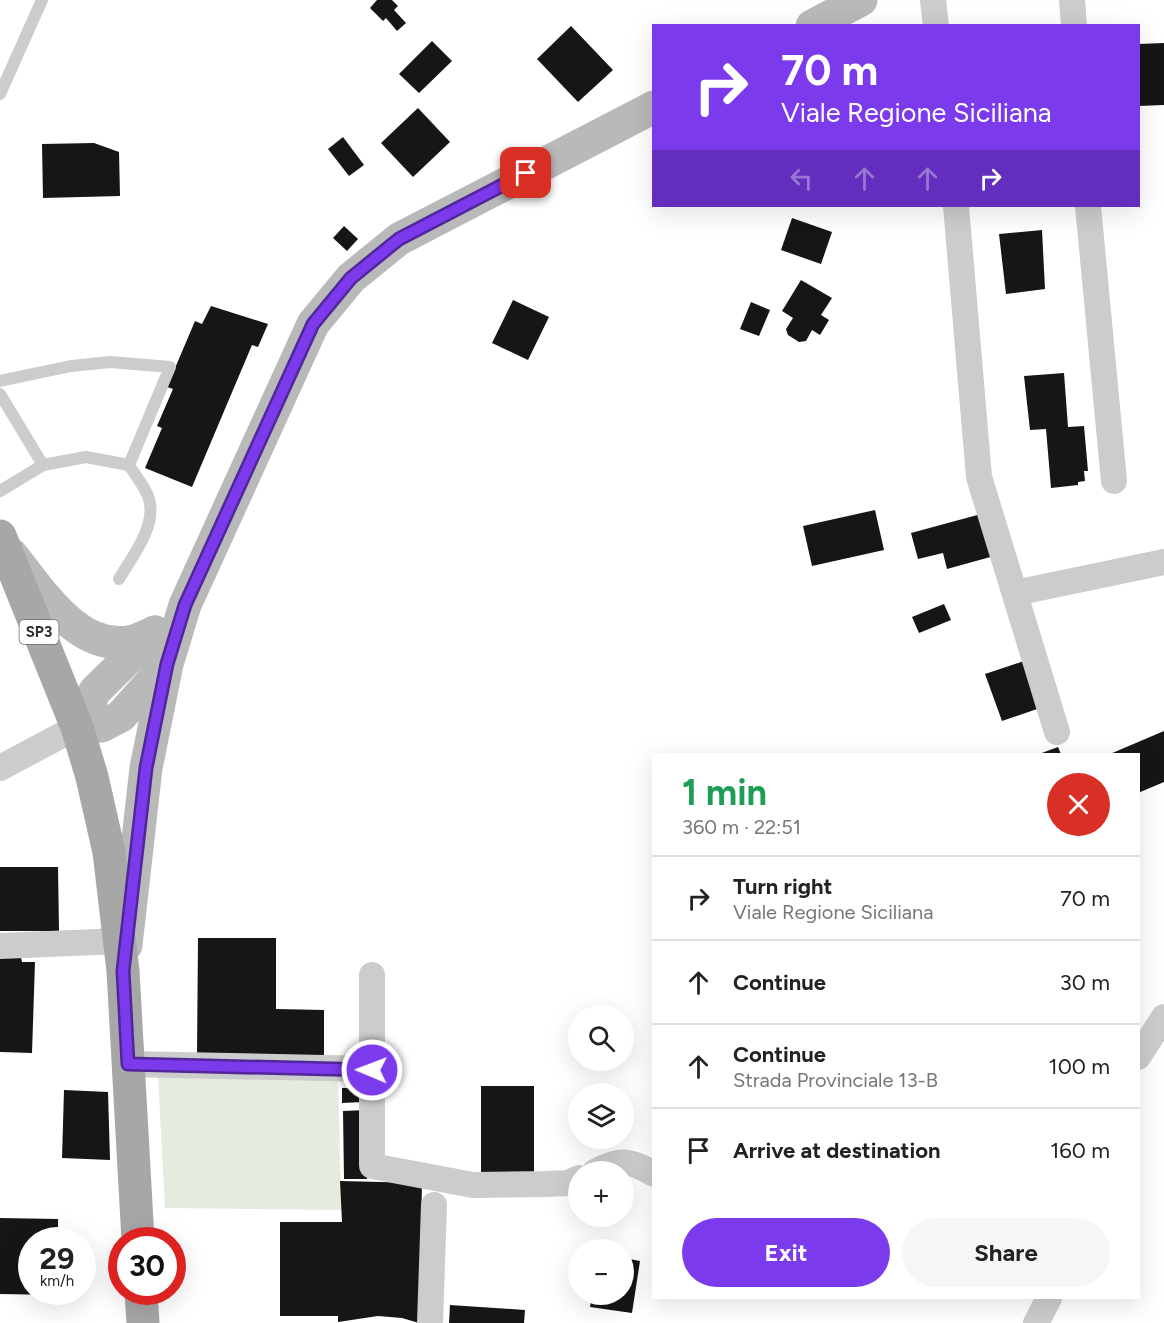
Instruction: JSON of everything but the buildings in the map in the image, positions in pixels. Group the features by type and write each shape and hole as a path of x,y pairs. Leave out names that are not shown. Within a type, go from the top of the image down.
{"main road":[{"name":"SP3","path":"2,541 76,727"},
{"path":"76,727 92,777 109,852 121,956 137,1227"},
{"path":"142,1305 143,1323"}],"street":[{"path":"816,24 861,0"},
{"path":"933,0 936,24"},
{"path":"1072,0 1074,24"},
{"path":"0,946 121,956 146,768 167,664 185,605 313,324 351,278 399,239 652,108"},
{"path":"956,207 979,477 1057,732"},
{"path":"1088,207 1114,481"},
{"path":"2,541 58,611 82,633 109,641 132,641 154,632"},
{"path":"1015,592 1164,562"},
{"path":"76,727 95,691 154,632 185,605"},
{"path":"0,768 76,727 102,726 121,716 167,664"},
{"path":"372,975 372,1166 473,1185 568,1183"},
{"path":"1140,1054 1164,1017"},
{"path":"128,1064 372,1070"},
{"path":"634,1165 652,1173"},
{"path":"430,1323 434,1205"},
{"path":"1036,1323 1048,1299"}],"lane":[{"path":"0,94 42,0"},
{"path":"0,381 72,366 110,362 170,367 129,465"},
{"path":"0,394 43,465"},
{"path":"0,491 43,465 86,457 129,465 149,499 149,517 145,532 119,579"}],"shaded area":[{"path":"158,1076 338,1076 341,1210 165,1208"}],"route":[{"path":"372,1070 128,1064 123,971 146,768 167,664 185,605 313,324 351,278 399,239 526,173"}]}
